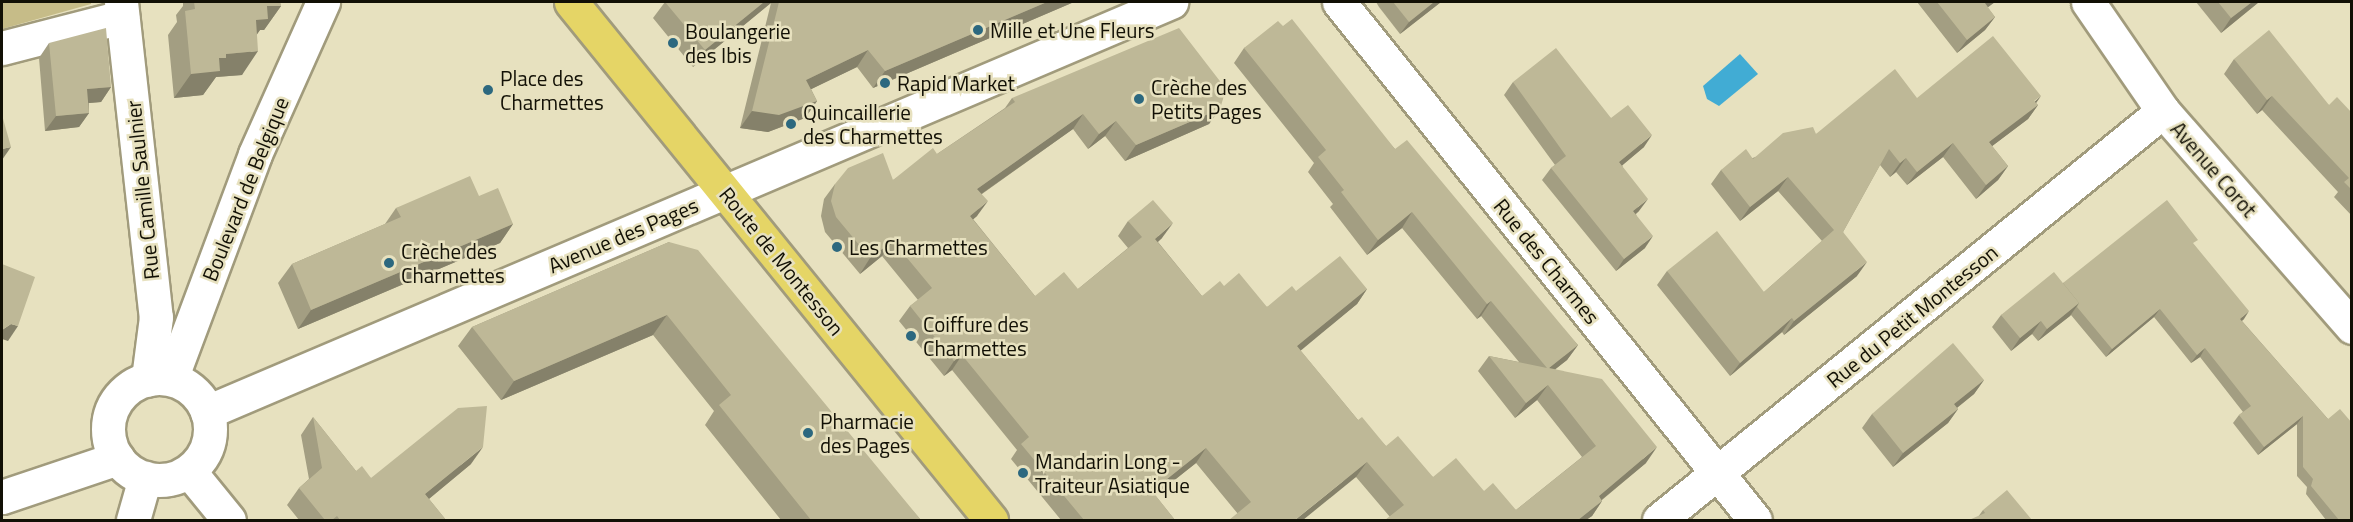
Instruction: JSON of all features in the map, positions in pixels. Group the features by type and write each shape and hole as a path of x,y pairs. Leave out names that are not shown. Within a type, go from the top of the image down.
{"main road":[{"name":"Route de Montesson","path":"571,2 992,520"}],"street":[{"name":"Boulevard de Belgique","path":"160,379 255,154 323,2"},
{"name":"Avenue des Pages","path":"207,412 1171,2"},
{"name":"Rue des Charmes","path":"1339,2 1755,520"},
{"name":"Avenue Corot","path":"2088,2 2163,111 2352,327"},
{"name":"Rue Camille Saulnier","path":"121,9 156,317 160,379"},
{"path":"2,48 121,9"},
{"name":"Rue du Petit Montesson","path":"1659,520 2163,111"},
{"path":"160,379 195,392 207,412 207,447 189,471 160,480 145,478 118,458 108,427 112,410 126,390 160,379"},
{"path":"2,497 118,458"},
{"path":"189,471 229,520"},
{"path":"133,520 145,478"}],"shaded area":[{"path":"2,2 91,2 91,4 2,29"}],"water":[{"path":"1740,54 1758,74 1719,106 1707,99 1703,86"}],"building":[{"path":"194,2 280,2 281,6 267,6 268,19 256,20 258,51 226,54 226,58 219,58 220,71 191,74 185,11 195,9"},
{"path":"665,2 764,2 705,50"},
{"path":"779,2 1047,2 885,71 868,50 806,80 817,101 779,115 752,111"},
{"path":"1393,2 1434,2 1409,22"},
{"path":"1937,2 1987,2 1985,3 1995,17 1967,40"},
{"path":"2218,2 2252,2 2231,18"},
{"path":"1292,19 1395,149 1407,140 1578,345 1549,368 1602,379 1657,447 1599,496 1602,501 1578,520 1385,520 1404,505 1367,462 1295,520 1229,520 1251,502 1206,448 1152,491 1175,520 1084,520 1021,444 1029,437 962,355 954,361 910,306 932,288 893,241 870,258 836,217 831,201 835,184 848,168 883,153 893,180 933,148 937,154 1015,102 1012,98 1179,28 1226,89 1220,109 1136,145 1116,121 1099,134 1083,114 977,189 988,201 970,216 1035,296 1064,272 1078,289 1142,237 1128,221 1153,200 1173,223 1155,239 1202,296 1220,281 1224,286 1239,273 1267,307 1292,286 1296,291 1340,256 1367,289 1297,346 1358,420 1362,417 1386,446 1398,436 1433,477 1456,458 1484,491 1493,483 1516,510 1596,446 1548,385 1526,403 1489,356 1547,368 1491,301 1487,304 1412,212 1378,240 1341,192 1344,190 1318,157 1326,150 1244,48 1278,21 1283,26"},
{"path":"106,28 111,87 87,89 89,113 56,116 49,43"},
{"path":"2269,30 2329,105 2337,97 2352,113 2352,190 2344,182 2349,178 2272,96 2267,100 2234,59"},
{"path":"1993,36 2041,96 2034,101 2038,105 1989,142 2008,166 1986,185 1953,143 1917,172 1906,158 1900,163 1889,149 1843,232 1867,262 1794,321 1792,318 1740,363 1667,271 1717,231 1764,292 1834,230 1788,177 1750,207 1721,170 1746,149 1753,159 1783,133 1813,127 1816,134 1895,69 1917,98"},
{"path":"1556,48 1611,118 1628,105 1652,135 1619,162 1648,199 1633,211 1653,236 1624,259 1551,168 1566,156 1513,82"},
{"path":"2,115 11,147 2,149"},
{"name":"Crèche des Charmettes","path":"470,176 479,196 498,188 513,224 311,310 292,264 401,217 396,208"},
{"path":"2167,200 2198,240 2193,243 2249,311 2240,319 2328,419 2340,409 2352,423 2352,520 2339,520 2311,486 2313,479 2303,467 2303,416 2264,447 2239,415 2251,406 2205,348 2197,355 2160,309 2112,349 2077,307 2079,303 2063,283"},
{"path":"669,242 698,250 921,520 811,520 719,405 731,395 667,315 514,381 472,327"},
{"path":"2,264 35,277 18,326 11,324 2,330"},
{"path":"2054,272 2079,303 2047,329 2041,321 2020,338 2001,315"},
{"path":"1953,343 1984,380 1954,404 1958,409 1903,453 1872,414"},
{"path":"487,406 483,447 425,494 446,520 340,520 337,516 332,520 325,520 299,488 322,468 313,417 356,471 362,466 371,478 458,408"},
{"path":"2007,490 2032,520 1969,520 1985,513 1983,510"}],"place":[{"name":"Mille et Une Fleurs","path":"978,30"},
{"name":"Boulangerie des Ibis","path":"673,43"},
{"name":"Rapid Market","path":"885,83"},
{"name":"Place des Charmettes","path":"488,90"},
{"name":"Crèche des Petits Pages","path":"1139,99"},
{"name":"Quincaillerie des Charmettes","path":"791,124"},
{"name":"Les Charmettes","path":"837,247"},
{"name":"Crèche des Charmettes","path":"389,263"},
{"name":"Coiffure des Charmettes","path":"911,336"},
{"name":"Pharmacie des Pages","path":"808,433"},
{"name":"Mandarin Long - Traiteur Asiatique","path":"1023,473"}]}
